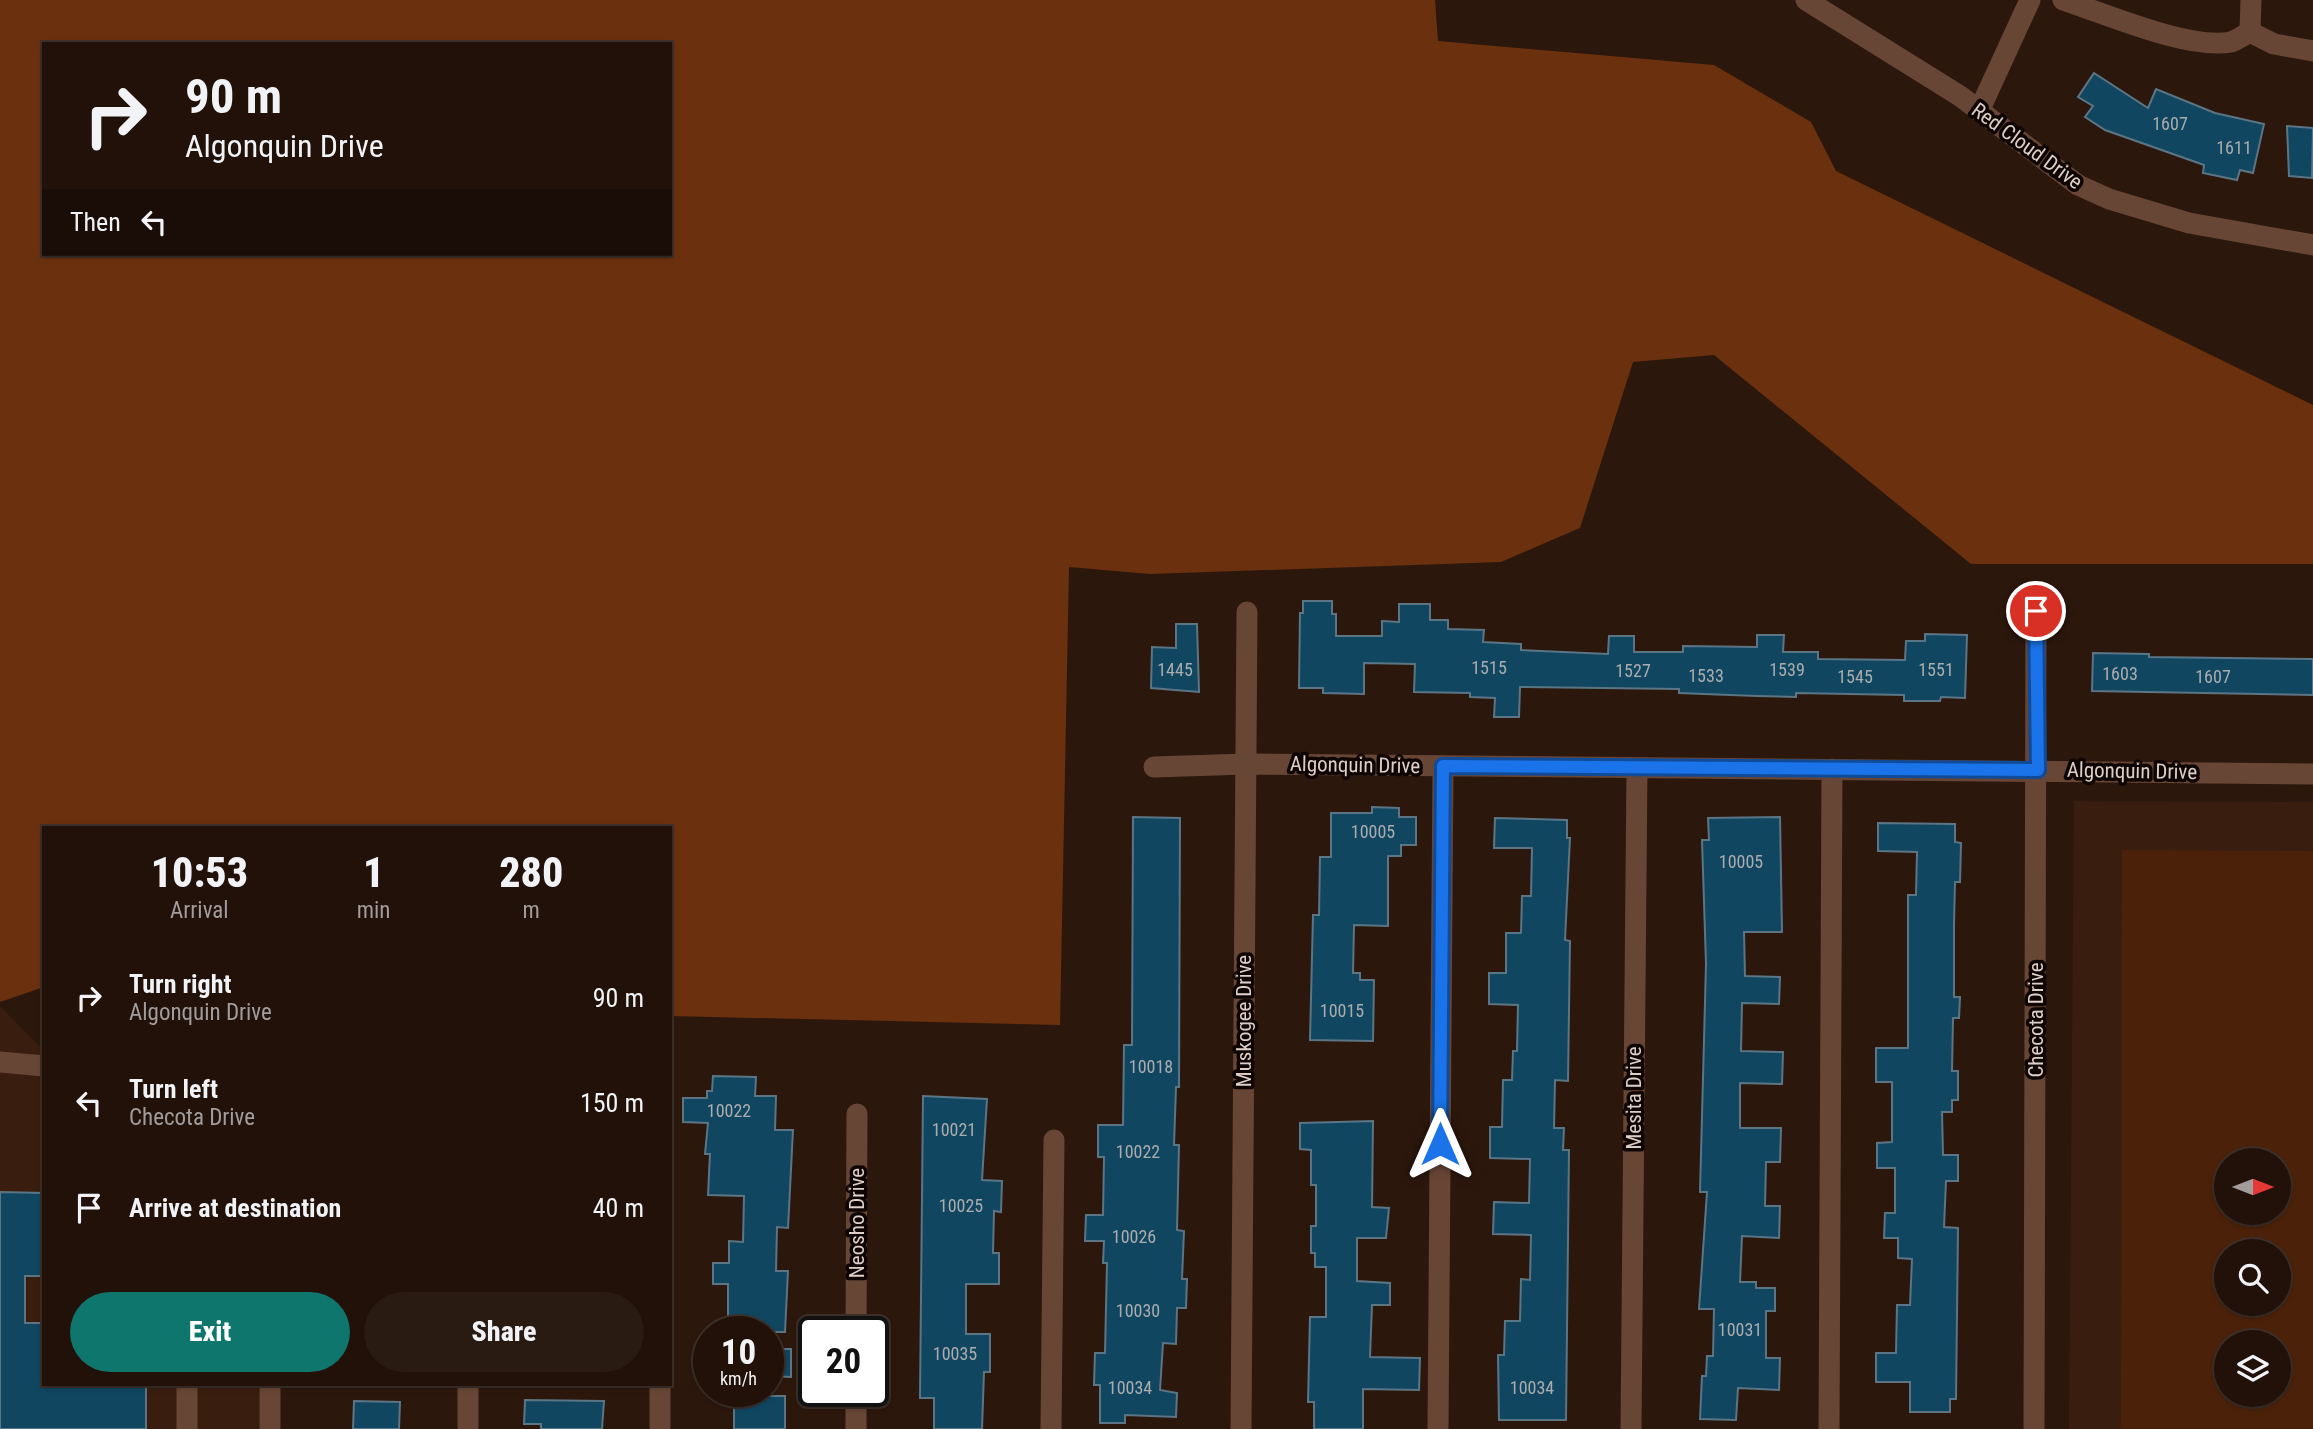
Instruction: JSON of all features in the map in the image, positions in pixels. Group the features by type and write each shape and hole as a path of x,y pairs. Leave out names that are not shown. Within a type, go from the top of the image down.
{"street":[{"path":"1979,111 2031,0"},
{"path":"2063,0 2179,38 2225,42 2234,41 2250,32"},
{"path":"2250,32 2251,0"},
{"name":"Red Cloud Drive","path":"1817,3 1979,111 2078,185 2109,199 2189,223 2313,245"},
{"path":"2250,32 2274,44 2313,51"},
{"name":"Checota Drive","path":"2034,1429 2038,770 2036,611"},
{"name":"Muskogee Drive","path":"1241,1429 1247,612"},
{"name":"Algonquin Drive","path":"1153,767 1246,764 2313,774"},
{"path":"1438,1429 1443,766"},
{"name":"Mesita Drive","path":"1631,1429 1637,768"},
{"path":"1829,1429 1832,769"},
{"path":"0,1062 42,1066"},
{"name":"Neosho Drive","path":"856,1316 857,1114"},
{"path":"1051,1429 1054,1140"},
{"path":"187,1386 187,1429"},
{"path":"270,1386 270,1429"},
{"path":"468,1386 468,1429"},
{"path":"660,1386 660,1429"},
{"path":"856,1407 856,1429"}],"shaded area":[{"path":"0,0 1435,0 1438,41 1714,65 1811,122 1836,171 2313,405 2313,564 1971,564 1714,355 1633,362 1580,528 1501,562 1150,574 1069,567 1060,1025 672,1016 672,826 42,826 42,988 0,1002"},
{"path":"2074,801 2313,802 2313,1429 2069,1429"},
{"path":"2122,850 2313,851 2313,1429 2121,1429"},
{"path":"0,1006 42,1049 42,1386 259,1386 259,1429 0,1429"}],"building":[{"path":"2094,73 2148,108 2156,89 2215,113 2264,124 2253,173 2240,170 2237,180 2203,173 2204,165 2105,130 2085,117 2093,106 2078,97"},
{"path":"2287,126 2313,128 2312,178 2289,176"},
{"path":"1303,601 1332,601 1332,614 1336,614 1336,636 1382,636 1382,621 1399,622 1399,604 1430,604 1430,620 1448,620 1448,629 1484,630 1483,642 1521,644 1521,650 1608,654 1609,636 1634,636 1634,652 1683,652 1683,646 1757,647 1757,635 1784,635 1783,652 1818,652 1818,659 1905,660 1906,641 1925,641 1925,634 1967,635 1965,698 1941,697 1940,701 1904,701 1904,695 1796,693 1796,697 1679,693 1679,689 1520,687 1519,717 1494,717 1495,698 1470,697 1470,693 1414,692 1415,664 1364,663 1364,694 1323,693 1323,688 1299,688 1300,613 1303,613"},
{"path":"1176,624 1197,624 1199,692 1151,688 1152,647 1176,648"},
{"path":"2093,653 2149,654 2149,657 2313,659 2313,695 2092,691"},
{"path":"1372,807 1399,808 1399,817 1416,817 1416,845 1401,845 1401,856 1388,856 1388,926 1354,925 1353,973 1360,973 1360,980 1374,980 1373,1041 1310,1040 1313,915 1319,915 1320,857 1331,857 1331,813 1372,813"},
{"path":"1133,817 1180,818 1179,1087 1176,1087 1174,1145 1179,1145 1177,1230 1184,1231 1182,1279 1187,1279 1186,1308 1177,1308 1176,1344 1163,1343 1160,1390 1177,1393 1176,1417 1125,1415 1125,1423 1100,1423 1100,1385 1094,1385 1095,1353 1105,1353 1107,1263 1103,1263 1104,1241 1085,1241 1086,1215 1103,1215 1104,1157 1098,1157 1098,1125 1123,1125 1124,1045 1132,1045"},
{"path":"1780,817 1782,932 1744,932 1745,976 1780,977 1779,1004 1742,1003 1741,1051 1783,1052 1782,1084 1740,1083 1740,1128 1781,1128 1780,1162 1766,1162 1765,1206 1780,1206 1779,1238 1742,1236 1740,1282 1756,1282 1756,1288 1775,1288 1775,1311 1766,1311 1766,1358 1780,1358 1779,1390 1738,1388 1736,1420 1700,1419 1702,1376 1706,1376 1707,1356 1713,1356 1714,1309 1699,1309 1707,1192 1700,1192 1706,964 1702,840 1709,840 1708,818"},
{"path":"1495,818 1567,820 1567,838 1570,838 1565,940 1570,941 1568,1081 1555,1080 1554,1128 1564,1128 1563,1150 1569,1150 1566,1420 1499,1420 1498,1355 1504,1355 1505,1321 1520,1321 1521,1279 1530,1280 1531,1235 1493,1234 1494,1202 1529,1203 1530,1159 1490,1158 1490,1127 1502,1127 1503,1080 1512,1080 1513,1051 1517,1051 1518,1005 1489,1004 1489,973 1506,973 1506,933 1521,933 1522,896 1531,896 1532,848 1494,848"},
{"path":"1878,823 1955,824 1955,842 1961,843 1960,882 1955,882 1954,924 1954,997 1960,997 1959,1018 1953,1018 1952,1071 1958,1071 1958,1100 1952,1100 1952,1112 1942,1112 1943,1155 1958,1155 1958,1181 1946,1181 1944,1227 1958,1228 1956,1399 1950,1399 1950,1412 1910,1412 1910,1382 1876,1382 1876,1353 1896,1353 1897,1305 1910,1305 1912,1259 1898,1258 1898,1238 1884,1238 1885,1213 1895,1213 1895,1168 1877,1168 1877,1143 1892,1142 1892,1082 1876,1082 1876,1048 1908,1048 1908,895 1916,895 1917,852 1878,851"},
{"path":"713,1076 756,1077 755,1096 776,1096 775,1130 793,1130 788,1228 777,1227 776,1271 788,1271 785,1332 784,1316 728,1316 728,1284 713,1284 713,1263 729,1263 729,1241 743,1242 744,1196 708,1195 710,1154 705,1154 708,1123 683,1122 683,1098 707,1098 707,1091 712,1091"},
{"path":"923,1096 987,1099 982,1180 1002,1181 1001,1212 994,1211 993,1253 999,1253 999,1284 966,1284 966,1334 990,1334 990,1372 984,1372 982,1429 934,1429 934,1398 920,1398"},
{"path":"1373,1121 1372,1207 1389,1208 1386,1238 1357,1238 1357,1281 1390,1283 1390,1305 1372,1305 1370,1357 1420,1358 1419,1390 1363,1389 1363,1429 1314,1429 1314,1402 1308,1402 1310,1317 1326,1317 1326,1267 1315,1267 1315,1253 1311,1253 1311,1226 1316,1226 1316,1185 1311,1185 1311,1150 1300,1149 1300,1123"},
{"path":"0,1192 42,1193 42,1276 25,1276 25,1323 42,1323 42,1386 146,1386 146,1429 0,1429"},
{"path":"784,1349 791,1349 791,1377 784,1377"},
{"path":"785,1396 785,1429 734,1429 734,1407 784,1407"},
{"path":"525,1400 604,1401 602,1429 541,1429 541,1424 524,1424"},
{"path":"354,1401 400,1402 399,1429 353,1429"}],"route":[{"path":"1440,1144 1443,766 2038,770 2036,611"}]}
